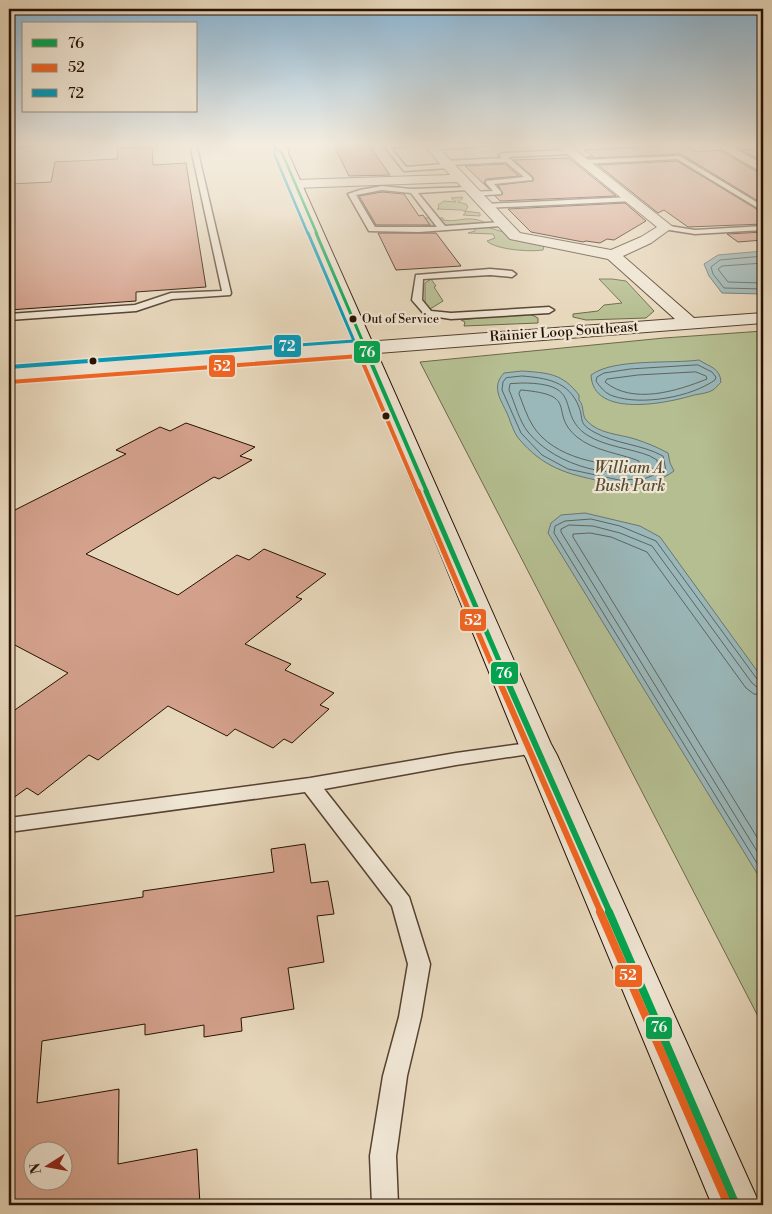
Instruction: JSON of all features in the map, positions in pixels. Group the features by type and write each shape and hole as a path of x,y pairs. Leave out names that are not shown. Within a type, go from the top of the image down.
{"street":[{"path":"302,201 536,748 549,773 736,1205"},
{"path":"480,201 514,236 613,255 690,324"},
{"path":"613,255 646,240 666,227 632,201"},
{"name":"Rainier Loop Southeast","path":"9,375 763,318"}],"lane":[{"path":"9,317 136,308 171,296 227,293 206,201"},
{"path":"356,201 372,230 386,231 502,224"},
{"path":"421,201 442,228"},
{"path":"485,206 596,201"},
{"path":"749,201 763,209"},
{"path":"666,227 695,232 763,228"},
{"path":"512,274 490,272 419,277 417,300 428,312 451,316 549,310"},
{"path":"9,825 310,785 456,759 536,748"},
{"path":"310,785 402,903 419,964 410,1017 395,1076 383,1156 385,1205"}],"green space":[{"path":"444,201 456,202 454,201 466,204 468,207 465,211 480,213 480,216 463,215 466,212 462,210 437,209 439,208 438,205"},
{"path":"421,218 443,218 443,220 449,221 480,220 486,223 484,226 503,232 507,236 544,246 543,250 538,251 506,248 487,241 495,238 493,234 468,233 475,231 475,227 422,225"},
{"path":"431,279 443,301 430,309 425,303 425,283"},
{"path":"599,279 626,281 654,311 646,318 586,320 573,317 573,314 598,311 604,305 622,303"},
{"path":"530,314 538,318 538,323 464,326 465,322 461,320"},
{"name":"William A. Bush Park","path":"763,331 763,1026 420,362 664,338"}],"water":[{"path":"763,251 763,294 722,293 709,276 704,264 718,255"},
{"path":"699,360 714,368 719,374 721,382 715,388 704,393 651,404 618,403 604,398 595,389 591,375 614,366 628,364"},
{"path":"522,371 547,374 567,382 579,395 587,421 597,429 644,442 668,453 674,471 665,477 648,483 630,485 577,475 546,463 528,449 517,436 498,392 498,382 504,373"},
{"path":"585,513 640,526 660,537 763,679 763,883 548,533 551,523 561,515"}],"building":[{"path":"9,201 192,201 206,287 136,292 136,301 9,310"},
{"path":"362,201 409,201 419,216 423,215 430,225 376,225"},
{"path":"643,201 743,201 763,213 763,224 688,227 664,210 658,213"},
{"path":"625,203 646,221 614,240 607,239 600,243 583,242 531,232 508,209"},
{"path":"763,232 763,240 738,242 727,234"},
{"path":"378,233 436,233 461,266 396,270"},
{"path":"186,423 255,447 240,456 252,460 219,479 214,477 86,554 178,595 237,555 249,560 264,549 326,574 296,597 302,599 245,644 291,664 285,670 334,693 320,705 329,709 292,743 284,739 273,748 235,729 227,736 168,706 98,760 89,755 38,795 27,788 9,801 9,714 68,673 9,642 9,513 126,454 116,450 160,427 170,431"},
{"path":"305,844 311,883 328,881 334,914 317,916 324,962 288,968 294,1009 241,1018 242,1031 204,1037 204,1025 145,1035 145,1024 42,1041 37,1103 119,1089 118,1164 197,1149 200,1205 9,1205 9,917 143,897 143,891 274,872 271,849"}],"transit line":[{"name":"72","path":"9,367 354,341 294,201"},
{"name":"76","path":"302,201 536,748 541,755 736,1205"},
{"name":"52","path":"10,382 360,356 529,751 728,1205"}],"place":[{"name":"Out of Service","path":"353,319"}]}
